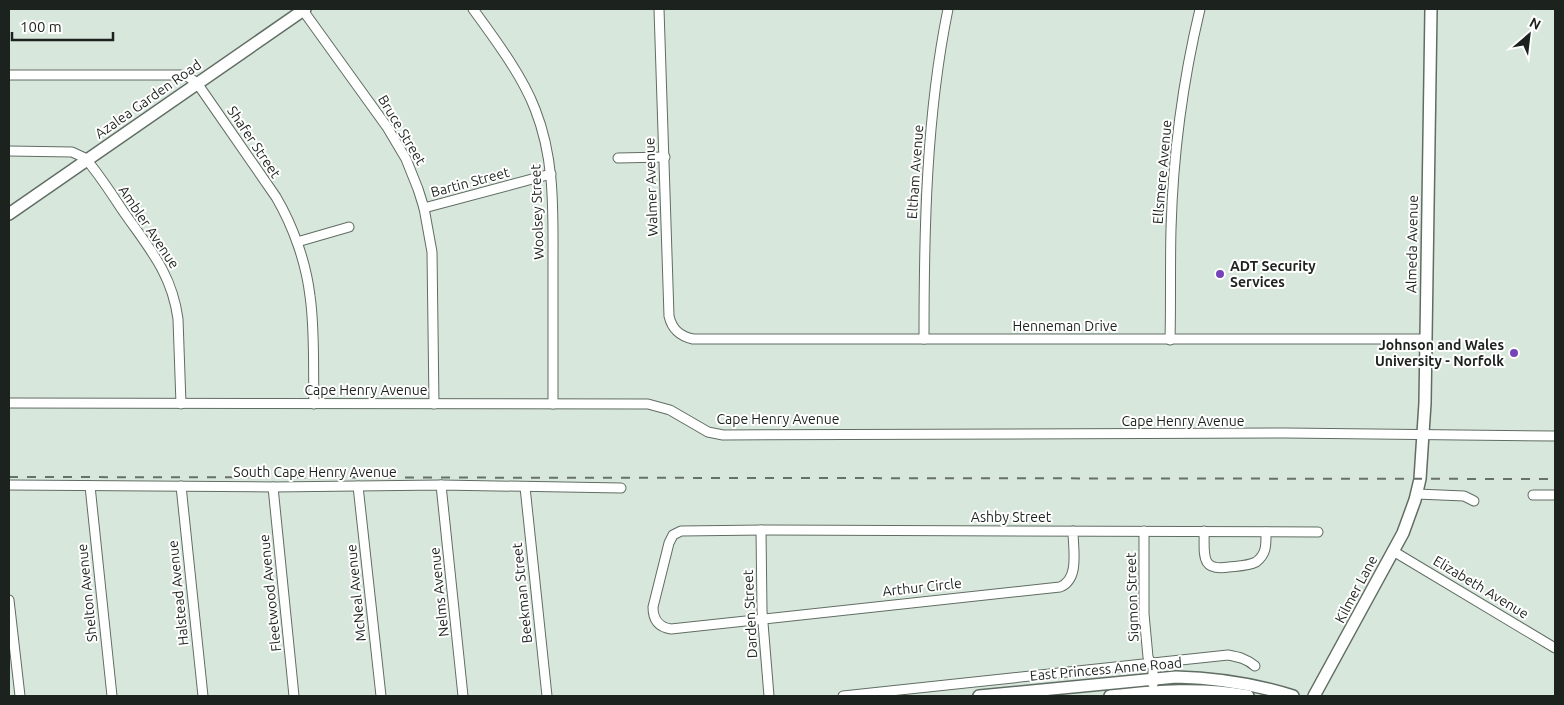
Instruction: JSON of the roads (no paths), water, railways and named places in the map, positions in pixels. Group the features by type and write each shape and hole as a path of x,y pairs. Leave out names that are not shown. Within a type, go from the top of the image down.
{"main road":[{"name":"Azalea Garden Road","path":"9,214 303,9"},
{"name":"Almeda Avenue","path":"1420,480 1426,340 1431,9"},
{"name":"Kilmer Lane","path":"1314,696 1409,519 1420,480"},
{"name":"East Princess Anne Road","path":"979,696 1027,694 1153,678 1190,677 1241,683 1292,696"},
{"name":"East Princess Anne Road","path":"1110,696 1153,692 1201,691 1248,696"}],"street":[{"name":"Bruce Street","path":"303,9 398,144 412,173 424,208 429,231 433,273 434,404"},
{"name":"Woolsey Street","path":"473,9 529,95 541,125 551,174 553,195 553,404"},
{"name":"Walmer Avenue","path":"659,9 669,316 672,326 680,335 693,339 705,339"},
{"name":"Eltham Avenue","path":"924,339 924,252 928,156 937,76 948,9"},
{"name":"Ellsmere Avenue","path":"1170,340 1171,228 1177,140 1200,9"},
{"path":"9,75 180,75 187,76 197,83"},
{"name":"Shafer Street","path":"197,83 284,210 296,242 310,297 314,404"},
{"path":"9,151 72,152 79,154 87,160"},
{"path":"618,158 665,158"},
{"name":"Ambler Avenue","path":"87,160 161,266 170,285 178,319 181,404"},
{"name":"Bartin Street","path":"424,208 551,174"},
{"path":"296,242 349,227"},
{"name":"Henneman Drive","path":"705,339 1426,340"},
{"name":"Cape Henry Avenue","path":"9,403 648,404 670,410 701,429 715,434 1422,434 1555,436"},
{"name":"South Cape Henry Avenue","path":"9,485 621,488"},
{"name":"Shelton Avenue","path":"90,486 112,696"},
{"name":"Halstead Avenue","path":"182,486 203,696"},
{"name":"Fleetwood Avenue","path":"273,486 294,696"},
{"name":"McNeal Avenue","path":"358,486 381,696"},
{"name":"Nelms Avenue","path":"441,486 463,696"},
{"name":"Beekman Street","path":"525,487 548,696"},
{"path":"1417,494 1464,496 1474,501"},
{"path":"1533,495 1555,495"},
{"name":"Ashby Street","path":"726,622 671,629 661,626 657,622 653,613 653,607 670,540 673,535 681,531 761,530 1318,532"},
{"name":"Darden Street","path":"761,530 762,618 770,696"},
{"name":"Arthur Circle","path":"726,622 1060,587 1069,581 1073,572 1073,531"},
{"name":"Sigmon Street","path":"1144,531 1144,614 1148,657 1151,663 1153,678 1153,692"},
{"path":"1204,531 1206,563 1218,569 1252,564 1261,559 1265,549 1266,532"},
{"name":"Elizabeth Avenue","path":"1393,551 1555,648"},
{"path":"9,600 20,696"},
{"path":"843,696 1228,655 1248,660 1255,666"}],"railway":[{"path":"9,477 1555,479"}],"place":[{"name":"ADT Security Services","path":"1220,274"},
{"name":"Johnson and Wales University - Norfolk","path":"1514,353"}]}
